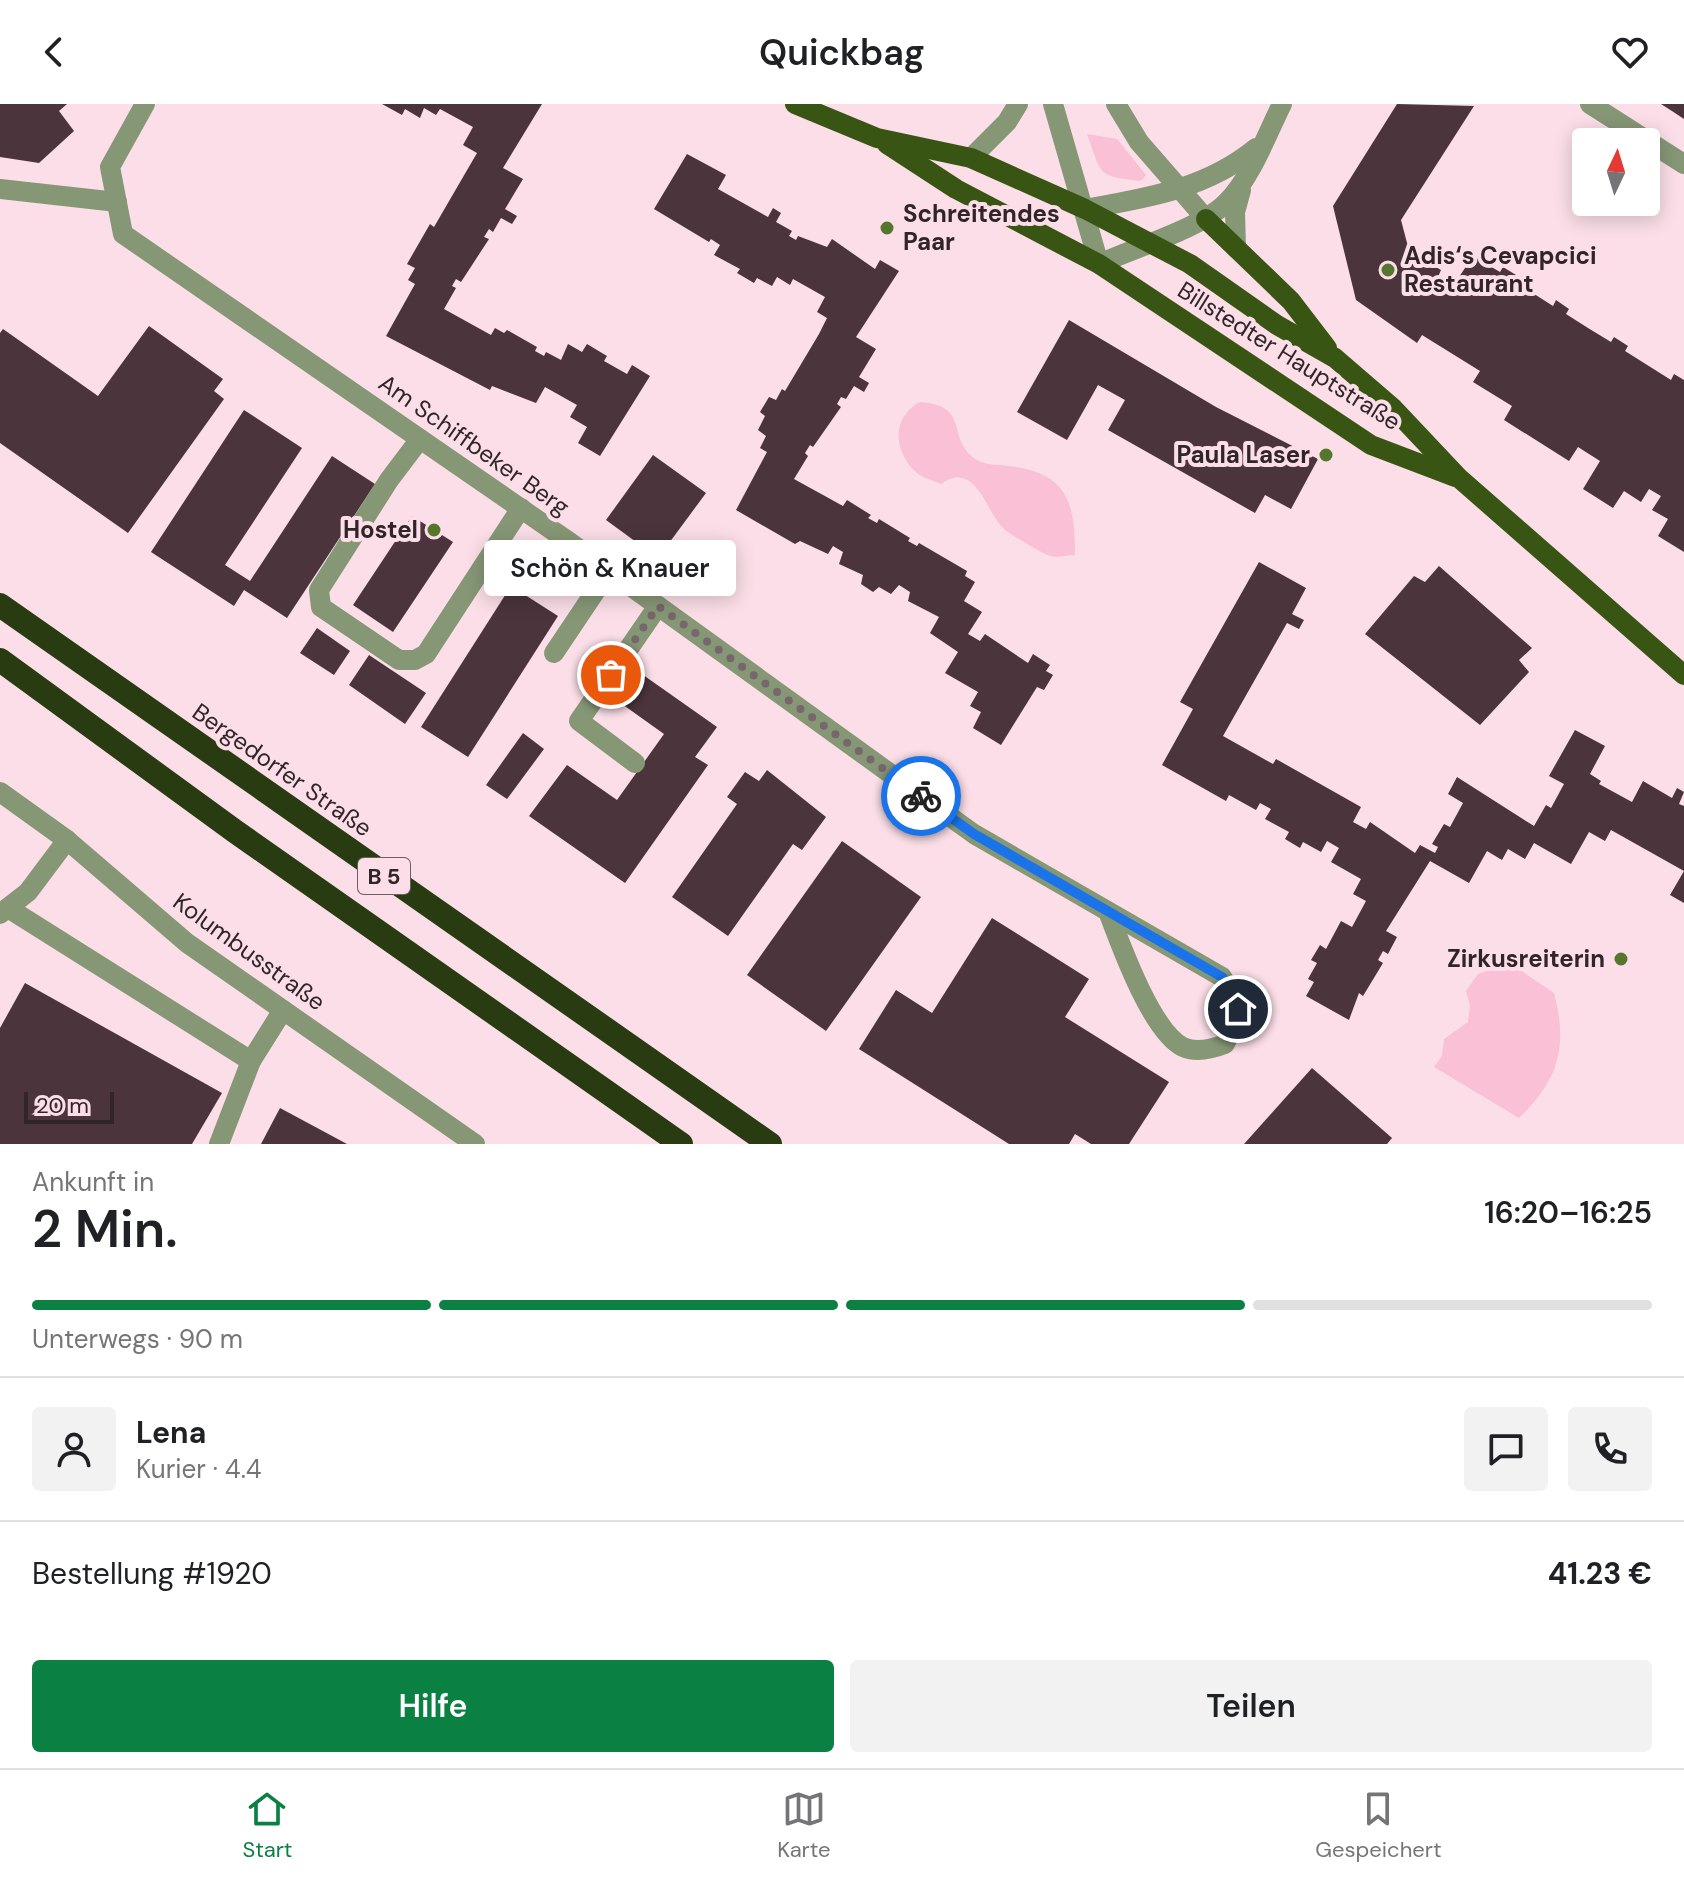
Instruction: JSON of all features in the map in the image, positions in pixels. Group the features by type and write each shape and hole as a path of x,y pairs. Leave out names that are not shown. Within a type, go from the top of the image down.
{"highway":[{"name":"Bergedorfer Straße","path":"0,605 770,1144"},
{"name":"B 5","path":"0,660 236,832 681,1144"}],"main road":[{"path":"795,104 877,138"},
{"name":"Billstedter Hauptstraße","path":"877,138 971,158 1085,209 1150,241 1335,358 1393,408 1459,478 1684,675"},
{"name":"Billstedter Hauptstraße","path":"877,138 956,189 1099,264 1371,445 1459,478"},
{"name":"Billstedter Hauptstraße","path":"1206,219 1291,301 1335,358"}],"street":[{"name":"Am Schiffbeker Berg","path":"145,104 110,167 123,234 521,508 974,834 1222,977 1233,992 1238,1009 1225,1044 1210,1050 1184,1048 1167,1035 1128,967 1109,914"},
{"path":"971,158 1007,122 1018,104"},
{"path":"1053,104 1099,264 1206,219 1227,203 1243,182 1282,104"},
{"path":"1116,104 1139,142 1206,219"},
{"path":"1590,104 1684,164"},
{"path":"1085,209 1179,190 1232,168 1264,142"},
{"path":"1236,248 1235,212 1243,182"},
{"path":"0,189 117,202"},
{"path":"420,439 389,480 319,590 321,607 360,634 399,660 415,660 426,654 521,508"},
{"path":"554,653 609,571"},
{"path":"635,763 579,721 658,606"},
{"name":"Kolumbusstraße","path":"0,792 67,840 187,943 475,1144"},
{"path":"67,840 28,892 4,911 251,1061"},
{"path":"219,1144 251,1061 283,1010"}],"shaded area":[{"path":"1087,134 1117,139 1146,175 1141,181 1108,175 1099,166"},
{"path":"920,402 946,409 956,424 966,450 978,461 1028,470 1044,475 1055,483 1064,493 1073,519 1075,555 1050,556 1011,534 996,519 978,490 963,478 953,478 941,484 917,473 903,455 899,435 904,416"},
{"path":"1495,968 1520,970 1554,993 1558,1012 1560,1046 1557,1061 1543,1090 1519,1118 1434,1067 1442,1056 1444,1039 1468,1022 1470,1006 1466,991 1478,974"}],"building":[{"path":"0,104 67,104 59,111 74,131 39,163 0,157"},
{"path":"382,104 542,104 503,168 523,179 505,209 517,216 512,224 501,218 493,232 489,229 484,237 489,239 461,282 456,279 452,286 456,288 444,309 491,335 495,328 504,333 507,330 537,347 535,351 544,356 546,352 561,360 568,344 582,352 587,344 607,356 604,361 627,374 632,365 650,376 600,456 578,443 587,427 570,417 577,405 545,387 536,403 492,386 490,390 386,336 415,284 408,280 415,268 407,264 430,224 434,227 477,153 463,145 473,127 440,109 436,115 424,108 420,118 405,109 402,115"},
{"path":"1397,104 1474,106 1401,220 1411,258 1419,257 1441,270 1438,277 1453,286 1473,256 1500,272 1503,267 1516,275 1512,280 1553,306 1556,300 1569,309 1566,314 1611,342 1614,337 1628,346 1625,351 1671,380 1674,374 1684,380 1684,552 1658,536 1668,519 1652,510 1661,496 1649,489 1641,502 1624,491 1613,508 1583,489 1600,461 1578,447 1569,461 1504,420 1512,406 1473,382 1480,371 1422,335 1417,343 1356,300 1333,206"},
{"path":"1661,104 1684,104 1684,119 1675,113"},
{"path":"687,154 726,175 718,189 768,217 773,208 781,213 776,222 792,231 789,236 796,240 798,236 827,247 832,239 875,269 880,260 899,271 856,337 876,349 859,377 869,383 864,392 854,386 846,399 841,397 837,404 841,407 813,447 810,445 805,453 808,456 794,479 843,506 847,500 871,515 868,518 877,523 879,519 910,538 908,541 917,546 919,543 967,571 965,576 975,582 964,601 982,612 968,634 980,641 985,634 1028,663 1033,654 1050,665 1046,671 1053,675 1044,690 1037,687 1001,745 973,728 981,712 970,706 978,692 945,673 958,652 930,633 939,617 908,601 910,592 899,585 891,594 879,587 873,592 861,584 863,575 839,564 843,552 833,546 828,554 800,541 795,544 736,510 767,452 760,448 766,436 758,430 765,416 760,412 769,397 776,400 782,389 785,391 819,334 827,318 817,312 825,297 793,279 790,285 777,277 772,286 757,278 754,283 737,273 740,269 714,255 720,245 711,239 709,242 654,209"},
{"path":"1069,320 1216,407 1318,459 1291,509 1265,495 1255,513 1108,430 1125,400 1098,385 1067,440 1017,412"},
{"path":"149,326 223,379 214,391 224,399 128,533 0,443 0,333 3,329 98,396"},
{"path":"244,410 302,448 225,565 250,581 332,456 375,484 287,618 244,590 234,606 151,552"},
{"path":"653,455 706,493 658,558 606,520"},
{"path":"412,516 453,542 393,632 353,605"},
{"path":"1259,562 1306,588 1292,614 1304,620 1299,629 1287,623 1223,736 1273,764 1276,759 1361,807 1353,822 1366,829 1370,822 1415,853 1420,845 1435,853 1438,847 1432,844 1444,824 1450,827 1463,803 1448,794 1457,777 1534,826 1546,805 1551,808 1564,784 1549,776 1575,730 1605,746 1590,774 1601,781 1599,784 1632,802 1643,781 1672,798 1677,788 1684,792 1679,804 1684,806 1684,871 1611,830 1605,841 1589,832 1571,864 1534,843 1525,859 1508,849 1502,860 1487,851 1469,883 1430,861 1386,931 1397,937 1388,954 1383,951 1378,960 1383,963 1363,996 1359,993 1349,1020 1306,996 1314,982 1308,979 1317,963 1311,960 1320,945 1326,949 1341,921 1352,927 1366,901 1353,894 1361,879 1331,862 1339,848 1327,841 1321,852 1303,842 1300,848 1285,839 1289,832 1265,819 1271,809 1260,803 1256,810 1229,795 1226,801 1162,765 1193,709 1180,702"},
{"path":"1439,566 1532,648 1519,660 1529,672 1480,725 1365,634 1414,576 1425,582"},
{"path":"511,586 558,616 468,757 421,727"},
{"path":"317,628 350,651 334,675 300,653"},
{"path":"369,655 426,693 405,724 349,685"},
{"path":"629,665 717,727 695,757 708,765 625,883 529,816 567,765 617,800 664,734 608,694"},
{"path":"523,733 544,749 507,799 486,785"},
{"path":"767,770 826,817 802,850 793,844 728,936 672,897 737,804 727,797 745,772 759,781"},
{"path":"842,841 921,897 826,1031 747,975"},
{"path":"1684,871 1684,903 1670,895"},
{"path":"992,918 1089,979 1065,1017 1169,1082 1129,1144 1091,1144 1075,1134 1069,1144 1009,1144 859,1049 896,990 932,1013"},
{"path":"25,983 222,1093 192,1144 0,1144 0,1028"},
{"path":"1312,1068 1392,1138 1387,1144 1244,1144"},
{"path":"280,1108 347,1144 261,1144"}],"way so far":[{"path":"611,675 658,606 921,796"}],"place":[{"name":"Schreitendes Paar","path":"887,228"},
{"name":"Adis‘s Cevapcici Restaurant","path":"1388,270"},
{"name":"Paula Laser","path":"1326,455"},
{"name":"Hostel","path":"434,530"},
{"name":"Schön & Knauer","path":"611,675"},
{"name":"Zirkusreiterin","path":"1621,959"}],"route":[{"path":"921,796 974,834 1222,977 1233,992 1238,1009"}]}
